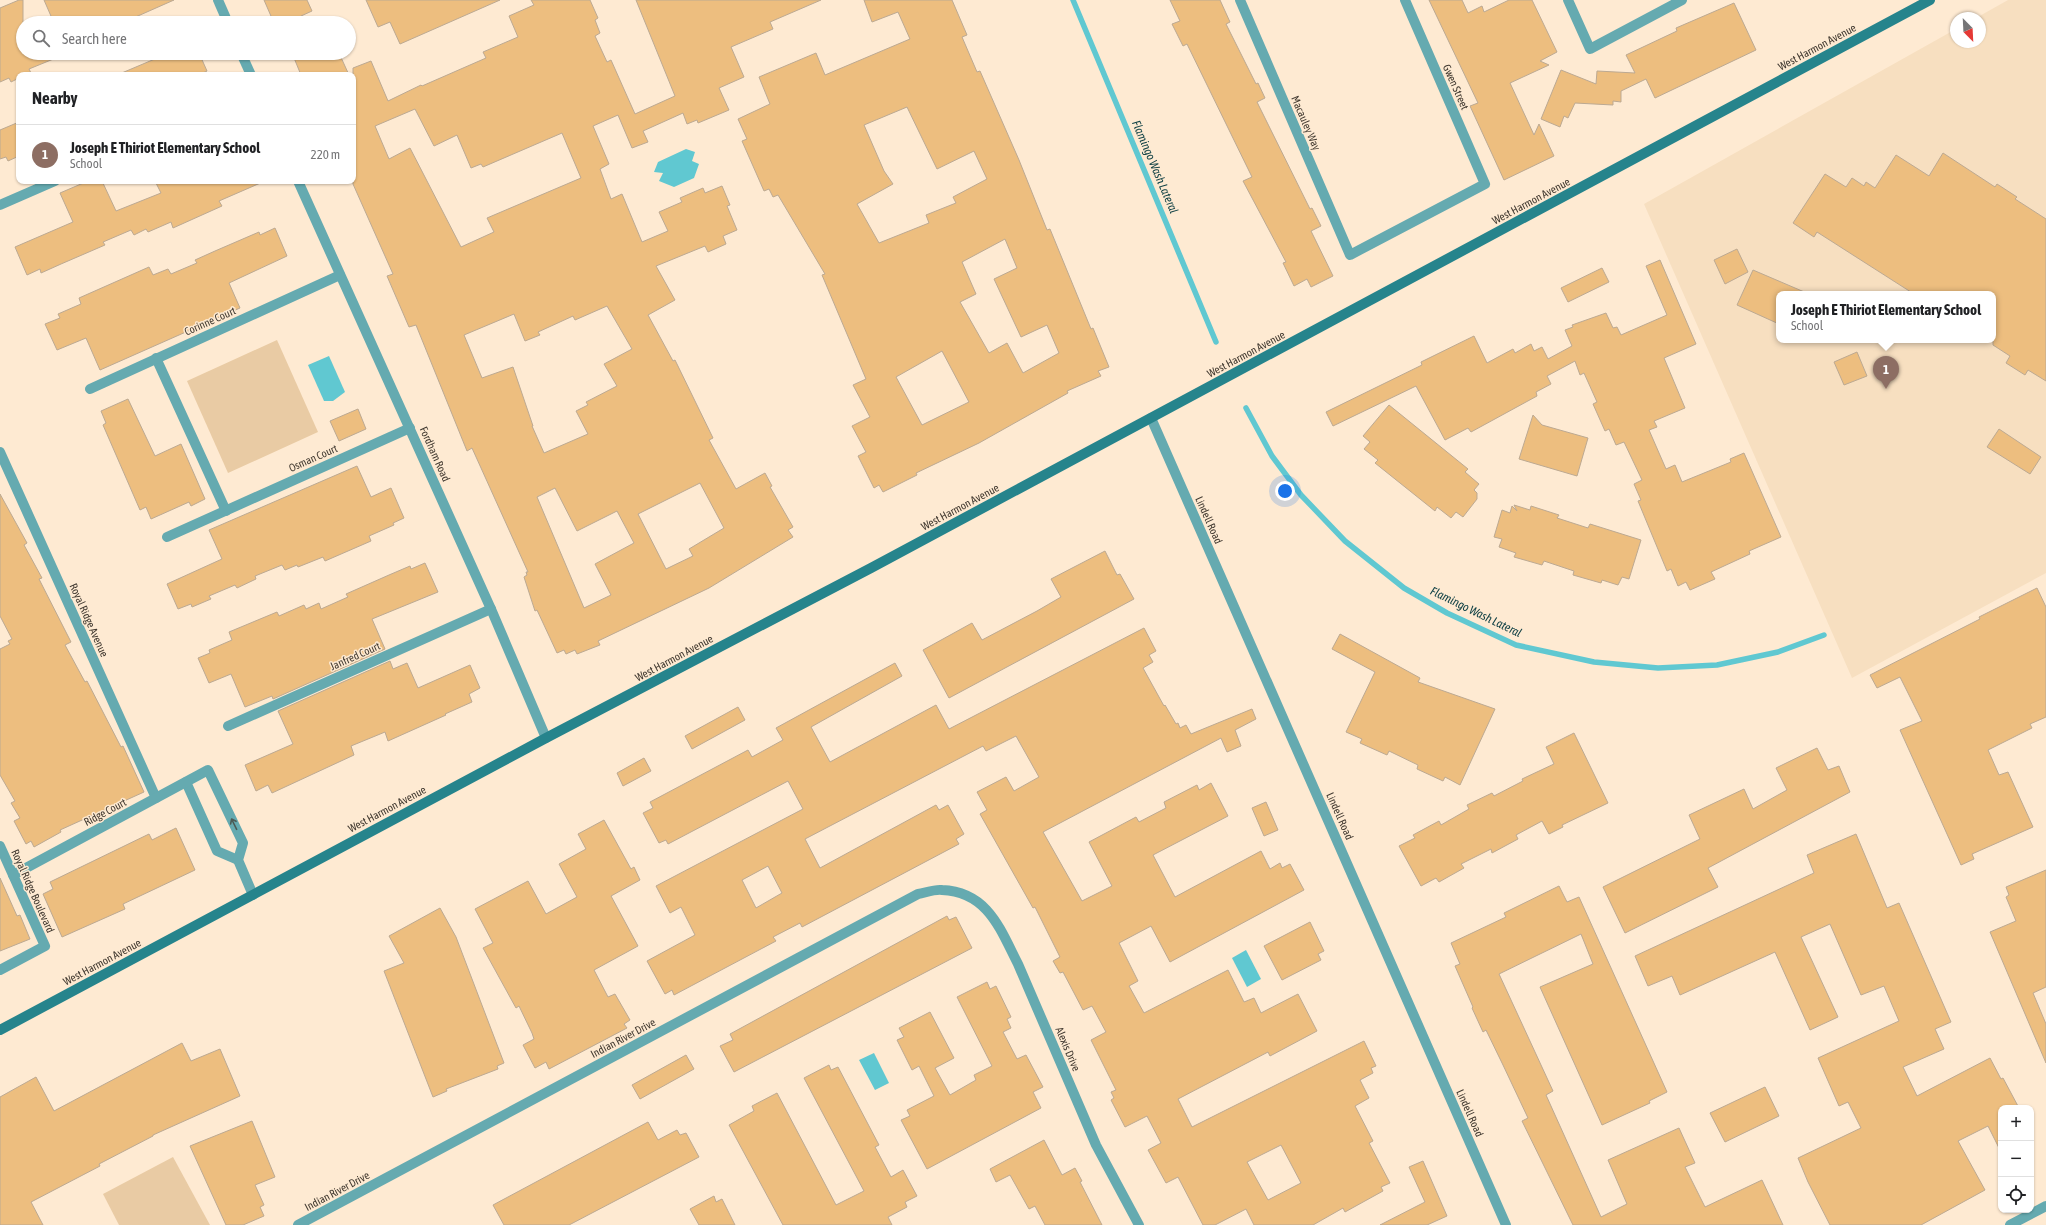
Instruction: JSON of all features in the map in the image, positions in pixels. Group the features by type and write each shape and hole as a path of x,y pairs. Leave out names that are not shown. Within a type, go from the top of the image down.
{"main road":[{"name":"West Harmon Avenue","path":"0,1030 546,738 871,568 1930,0"}],"street":[{"path":"218,0 225,16"},
{"name":"Macauley Way","path":"1240,0 1350,255 1485,184"},
{"name":"Gwen Street","path":"1405,0 1485,184"},
{"path":"1568,0 1590,49 1682,0"},
{"path":"244,60 250,72"},
{"path":"0,205 48,184"},
{"name":"Fordham Road","path":"299,184 491,609 546,738"},
{"name":"Corinne Court","path":"90,389 340,275"},
{"path":"156,358 226,511"},
{"name":"Lindell Road","path":"1151,418 1506,1225"},
{"name":"Osman Court","path":"167,537 410,428"},
{"name":"Royal Ridge Avenue","path":"0,452 156,798"},
{"name":"Janfred Court","path":"228,726 491,609"},
{"name":"Ridge Court","path":"13,876 208,770 243,843 238,860"},
{"path":"186,782 217,850 238,860 253,895"},
{"name":"Royal Ridge Boulevard","path":"0,846 45,946 0,970"},
{"name":"Indian River Drive","path":"298,1225 918,894 941,890 963,893"},
{"name":"Alexis Drive","path":"963,893 986,906 1015,958 1096,1145 1139,1225"},
{"path":"2010,1225 2046,1206"}],"shaded area":[{"path":"2008,0 2046,0 2046,573 1852,678 1644,204 1950,32 1950,48 1986,48 1986,12"},
{"path":"277,340 318,432 228,473 187,381"},
{"path":"173,1157 210,1225 119,1225 103,1194"}],"water":[{"path":"686,149 695,152 692,161 699,164 694,178 674,187 659,181 663,173 654,172 658,162"},
{"path":"329,356 345,392 333,401 324,401 308,365"},
{"path":"1246,950 1261,979 1247,987 1232,958"},
{"path":"874,1053 889,1083 875,1090 859,1060"}],"building":[{"path":"19,0 23,0 23,16 16,16 16,60 51,60 29,69 30,72 16,72 16,80 11,82 9,78 0,82 0,8"},
{"path":"44,0 174,0 138,16 51,16"},
{"path":"264,0 307,0 312,11 301,16 271,16"},
{"path":"366,0 500,0 400,44 390,22 378,27"},
{"path":"531,0 590,0 598,18 595,20 600,33 595,36 607,62 611,60 635,114 675,96 636,0 821,0 770,22 773,29 731,47 744,77 719,88 729,110 698,123 697,120 687,124 683,113 643,131 648,142 632,148 618,115 593,126 609,164 600,169 611,199 622,194 642,242 668,231 659,212 682,202 680,198 703,188 705,193 722,186 730,205 727,206 737,230 723,236 726,244 708,252 705,246 656,266 675,300 648,315 673,361 675,360 713,438 709,440 736,489 765,473 772,486 770,487 793,527 788,530 793,537 709,588 598,641 600,645 577,654 575,650 566,654 564,650 557,653 537,610 535,611 524,577 527,575 526,572 528,572 472,448 467,451 416,325 409,327 387,276 393,274 353,184 356,184 356,72 353,72 353,68 371,61 388,101 421,85 422,86 486,58 483,52 518,37 509,16 534,5","holes":["415,109 434,146 457,135 471,168 481,164 483,167 562,133 581,178 487,218 494,232 461,247 410,148 389,159 375,126","607,306 632,349 604,364 617,386 586,402 588,405 576,411 588,434 544,453 532,426 513,367 482,378 464,335 514,314 525,341 540,335 538,332 573,316 575,320","700,483 724,528 689,549 693,556 666,569 638,514","555,488 577,531 617,511 634,543 595,564 611,595 584,608 537,497"]},
{"path":"864,0 952,0 967,35 962,37 977,72 980,71 1019,160 1047,230 1050,229 1091,329 1093,328 1109,367 1098,371 1101,376 1067,391 1068,393 979,443 916,473 917,475 883,492 879,485 874,488 858,456 866,452 852,426 870,417 853,385 866,379 822,275 825,274 778,195 773,197 769,189 764,191 742,141 747,139 738,119 770,104 759,77 816,53 825,75 910,39 898,12 872,22","holes":["907,107 937,169 974,151 987,179 953,197 956,203 926,215 929,223 879,243 857,204 893,184 884,171 864,125","1005,239 1017,268 994,279 1021,337 1047,325 1059,353 1023,373 1007,343 989,353 960,302 976,294 962,262","942,351 969,402 922,425 896,377"]},
{"path":"1170,0 1220,0 1230,22 1226,24 1256,84 1258,83 1265,98 1257,102 1310,209 1312,208 1321,226 1311,231 1333,276 1311,287 1307,279 1294,286 1283,263 1286,262 1243,181 1252,177 1187,44 1183,46 1172,24 1180,21"},
{"path":"1429,0 1462,0 1468,13 1482,6 1484,12 1509,0 1532,0 1557,52 1540,61 1549,65 1510,83 1534,135 1539,124 1554,156 1504,180 1470,106 1478,103"},
{"path":"1734,3 1756,50 1655,98 1646,79 1621,91 1621,102 1613,101 1613,105 1575,103 1568,118 1564,116 1560,127 1541,119 1561,70 1596,84 1597,71 1635,73 1626,55 1677,31 1676,28"},
{"path":"152,60 202,60 207,71 205,72 124,72"},
{"path":"295,60 342,60 348,72 300,72"},
{"path":"16,123 16,157 8,161 6,157 0,159 0,130"},
{"path":"1943,153 1995,187 1997,184 2017,197 2015,199 2046,219 2046,381 2028,370 2025,375 2006,363 2010,356 1993,345 1993,343 1996,343 1996,291 1909,291 1817,232 1814,237 1793,223 1825,174 1846,187 1852,178 1864,186 1866,182 1875,188 1896,155 1929,176"},
{"path":"81,184 103,184 116,211 161,193 156,184 258,184 219,201 222,206 173,228 171,222 148,232 146,229 134,235 131,230 103,242 105,245 41,273 40,269 27,275 15,247 73,222 60,193"},
{"path":"275,228 287,256 229,283 240,308 100,370 86,338 57,350 45,324 60,318 58,314 81,304 79,298 149,267 153,275 168,269 171,274 197,263 195,260 215,251 259,232 260,235"},
{"path":"1737,249 1748,272 1725,284 1714,260"},
{"path":"1660,260 1696,344 1664,358 1685,408 1654,421 1657,427 1649,430 1666,469 1675,465 1682,482 1731,462 1730,459 1744,453 1781,537 1749,551 1750,554 1711,572 1715,579 1690,590 1686,582 1678,586 1671,569 1667,571 1638,501 1641,500 1634,484 1642,480 1624,442 1616,445 1609,429 1605,431 1593,404 1597,402 1584,373 1580,375 1575,361 1547,376 1551,384 1536,392 1537,396 1471,432 1468,428 1445,440 1416,386 1333,426 1326,412 1422,365 1421,362 1474,336 1487,363 1513,349 1515,353 1531,344 1534,351 1542,347 1548,359 1572,346 1565,330 1573,327 1572,325 1606,313 1613,328 1617,327 1621,335 1667,315 1646,266"},
{"path":"1602,268 1609,282 1568,302 1561,288"},
{"path":"1753,270 1802,291 1776,291 1776,323 1737,305"},
{"path":"1857,352 1867,376 1844,385 1834,362"},
{"path":"128,399 155,456 181,444 205,499 191,506 189,502 151,519 146,507 140,510 103,425 106,423 101,411"},
{"path":"1389,405 1468,469 1465,472 1479,484 1474,490 1477,493 1477,499 1463,517 1456,512 1451,518 1437,507 1435,511 1375,463 1378,460 1364,449 1370,442 1363,436"},
{"path":"358,409 366,429 339,441 330,421"},
{"path":"1533,415 1542,425 1588,438 1577,476 1519,459"},
{"path":"1999,429 2041,457 2030,474 1987,447"},
{"path":"357,466 371,497 391,488 404,518 393,523 394,525 369,536 371,541 325,561 323,557 298,567 297,565 285,570 282,565 255,576 256,579 237,588 235,585 209,596 211,599 192,607 191,604 178,609 167,584 222,559 209,530"},
{"path":"0,494 27,543 24,545 42,578 39,579 71,642 65,645 85,682 87,681 121,747 123,746 144,792 60,830 61,832 34,847 31,841 26,844 14,821 20,818 11,803 15,801 0,775 0,649 10,644 8,641 12,639 0,616"},
{"path":"1514,505 1530,510 1531,506 1559,515 1557,518 1588,528 1590,524 1641,540 1629,579 1622,577 1618,585 1602,580 1601,583 1573,575 1574,571 1544,561 1542,565 1514,557 1516,553 1499,547 1502,539 1494,537 1502,510 1510,513 1512,506 1517,511"},
{"path":"1105,551 1117,575 1120,574 1134,599 949,698 923,650 972,623 982,640 1037,611 1061,597 1051,579"},
{"path":"425,563 438,592 372,619 385,649 273,699 272,696 245,707 231,674 209,683 198,658 210,653 209,650 232,640 229,632 277,612 279,616 304,605 306,609 319,603 321,609 348,597 346,594 410,566 411,569"},
{"path":"2037,588 2046,607 2046,717 2030,724 2032,728 1988,750 1999,775 2008,772 2033,827 1972,854 1974,859 1961,865 1900,730 1922,721 1900,677 1877,688 1870,675"},
{"path":"1144,628 1156,651 1149,655 1153,662 1143,668 1164,706 1165,705 1180,728 1186,725 1191,734 1252,709 1256,719 1235,730 1241,746 1227,752 1221,738 1043,832 1082,901 1112,886 1089,842 1136,817 1139,822 1166,808 1164,802 1197,785 1199,790 1211,783 1228,816 1153,855 1175,897 1261,851 1270,869 1280,863 1282,868 1290,864 1304,890 1170,962 1151,926 1119,943 1138,981 1129,986 1144,1013 1228,970 1244,1002 1254,998 1261,1013 1298,994 1317,1031 1270,1056 1268,1052 1178,1099 1192,1127 1364,1041 1376,1066 1371,1068 1373,1073 1360,1080 1369,1098 1355,1106 1373,1141 1369,1143 1390,1183 1381,1187 1383,1191 1345,1212 1343,1208 1313,1225 1254,1225 1246,1209 1215,1225 1203,1225 1178,1177 1166,1183 1148,1150 1161,1143 1147,1116 1125,1127 1111,1100 1114,1098 1111,1092 1116,1090 1091,1040 1106,1032 1092,1006 1083,1010 1063,972 1060,973 1053,961 1060,957 1035,907 1033,908 980,814 987,810 977,792 1006,777 1014,791 1039,777 1016,736 986,751 983,746 805,839 820,868 936,805 939,810 948,805 964,834 956,839 959,844 802,927 800,923 773,937 776,941 674,995 672,990 665,994 647,961 695,935 681,907 670,913 656,886 803,809 788,781 668,844 666,840 659,843 643,813 653,808 650,802 748,750 752,757 783,740 776,728 895,663 902,676 811,727 830,762 936,705 949,729","holes":["768,866 782,893 756,908 742,880","1281,1145 1301,1183 1268,1200 1247,1162"]},
{"path":"1340,634 1420,678 1418,682 1495,709 1460,785 1445,777 1443,781 1417,769 1418,765 1389,751 1387,755 1360,743 1362,739 1346,732 1375,672 1332,649"},
{"path":"390,661 393,669 407,663 418,688 470,665 480,688 469,694 472,702 445,714 446,715 388,741 385,732 351,746 354,755 272,793 268,785 256,791 245,765 293,744 278,711"},
{"path":"738,707 745,720 692,749 685,736"},
{"path":"1574,733 1608,803 1562,825 1563,827 1549,834 1542,821 1516,835 1518,839 1492,853 1491,849 1461,864 1464,868 1439,882 1436,878 1421,886 1399,846 1415,838 1413,835 1439,821 1441,825 1469,809 1467,805 1492,793 1494,796 1523,781 1522,779 1554,764 1546,747"},
{"path":"1817,748 1828,770 1839,766 1850,792 1708,868 1718,887 1625,933 1603,887 1700,839 1689,815 1744,789 1753,809 1787,790 1776,768"},
{"path":"644,758 651,771 623,786 617,773"},
{"path":"1266,802 1278,830 1264,836 1252,808"},
{"path":"604,820 631,869 634,867 640,880 611,896 638,946 594,970 608,997 615,994 630,1020 624,1024 627,1028 549,1069 546,1062 535,1068 523,1045 534,1039 532,1033 519,1006 516,1008 483,948 493,943 475,909 528,881 546,914 577,897 559,864 586,849 578,834"},
{"path":"176,828 195,870 123,904 125,909 62,937 43,894 53,889 50,882 149,834 152,840"},
{"path":"1856,834 1887,908 1899,903 1951,1022 1935,1029 1944,1049 1903,1067 1917,1096 1990,1058 2017,1105 1998,1105 1998,1146 1988,1126 1958,1141 1985,1190 1921,1225 1830,1225 1808,1182 1798,1158 1861,1128 1848,1102 1839,1106 1818,1058 1899,1021 1884,986 1861,995 1830,924 1801,937 1838,1017 1810,1030 1775,952 1680,995 1672,976 1648,986 1635,956 1814,873 1807,855"},
{"path":"2046,870 2046,987 2033,993 2046,1024 2046,1063 1990,932 2016,921 2006,897 2009,895 2006,887"},
{"path":"0,878 17,916 20,915 30,939 0,951"},
{"path":"1559,886 1567,902 1579,897 1667,1092 1649,1101 1650,1103 1602,1125 1540,987 1593,964 1581,934 1499,974 1553,1091 1546,1095 1601,1217 1627,1204 1608,1160 1679,1128 1695,1163 1685,1167 1705,1207 1762,1180 1783,1225 1573,1225 1522,1121 1528,1118 1486,1030 1483,1032 1472,1008 1473,1007 1455,966 1460,964 1451,943 1506,917 1504,913"},
{"path":"440,908 456,937 504,1063 497,1066 498,1069 446,1089 447,1091 433,1097 384,971 404,963 389,936"},
{"path":"947,916 949,920 956,917 972,948 734,1072 720,1046 733,1040 730,1034"},
{"path":"1310,922 1324,951 1318,954 1321,960 1282,980 1264,946"},
{"path":"987,982 990,989 996,986 1011,1017 1007,1019 1011,1028 1003,1032 1017,1059 1026,1055 1043,1087 1033,1092 1041,1108 927,1169 901,1120 910,1116 907,1110 934,1096 919,1066 912,1070 897,1040 904,1037 899,1028 930,1012 954,1058 935,1068 950,1095 976,1080 974,1075 992,1066 957,997"},
{"path":"182,1043 191,1061 220,1049 240,1096 153,1135 99,1164 100,1166 31,1202 43,1225 0,1225 0,1097 36,1077 54,1111"},
{"path":"686,1055 694,1069 640,1099 632,1085"},
{"path":"829,1065 831,1070 838,1067 879,1145 875,1147 891,1177 903,1170 917,1196 905,1202 907,1207 888,1217 892,1225 783,1225 729,1125 754,1111 752,1106 777,1093 836,1205 864,1191 804,1078"},
{"path":"1765,1087 1779,1116 1725,1142 1710,1113"},
{"path":"252,1121 275,1177 255,1185 264,1205 260,1207 264,1216 243,1225 226,1225 190,1146"},
{"path":"648,1122 658,1140 677,1130 680,1135 686,1133 699,1157 569,1225 504,1225 493,1205"},
{"path":"1044,1140 1062,1175 1075,1168 1082,1181 1080,1182 1102,1225 1045,1225 1035,1206 1029,1209 1010,1175 996,1182 990,1169"},
{"path":"1423,1161 1447,1216 1427,1225 1380,1225 1425,1202 1409,1167"},
{"path":"714,1196 716,1202 722,1199 735,1225 699,1225 690,1209"}],"waterway":[{"name":"Flamingo Wash Lateral","path":"1073,0 1216,342"},
{"name":"Flamingo Wash Lateral","path":"1246,408 1272,456 1301,495 1345,541 1404,588 1447,613 1516,645 1594,662 1658,668 1717,665 1778,652 1824,635"}],"place":[{"name":"Joseph E Thiriot Elementary School","path":"1886,389"}]}
